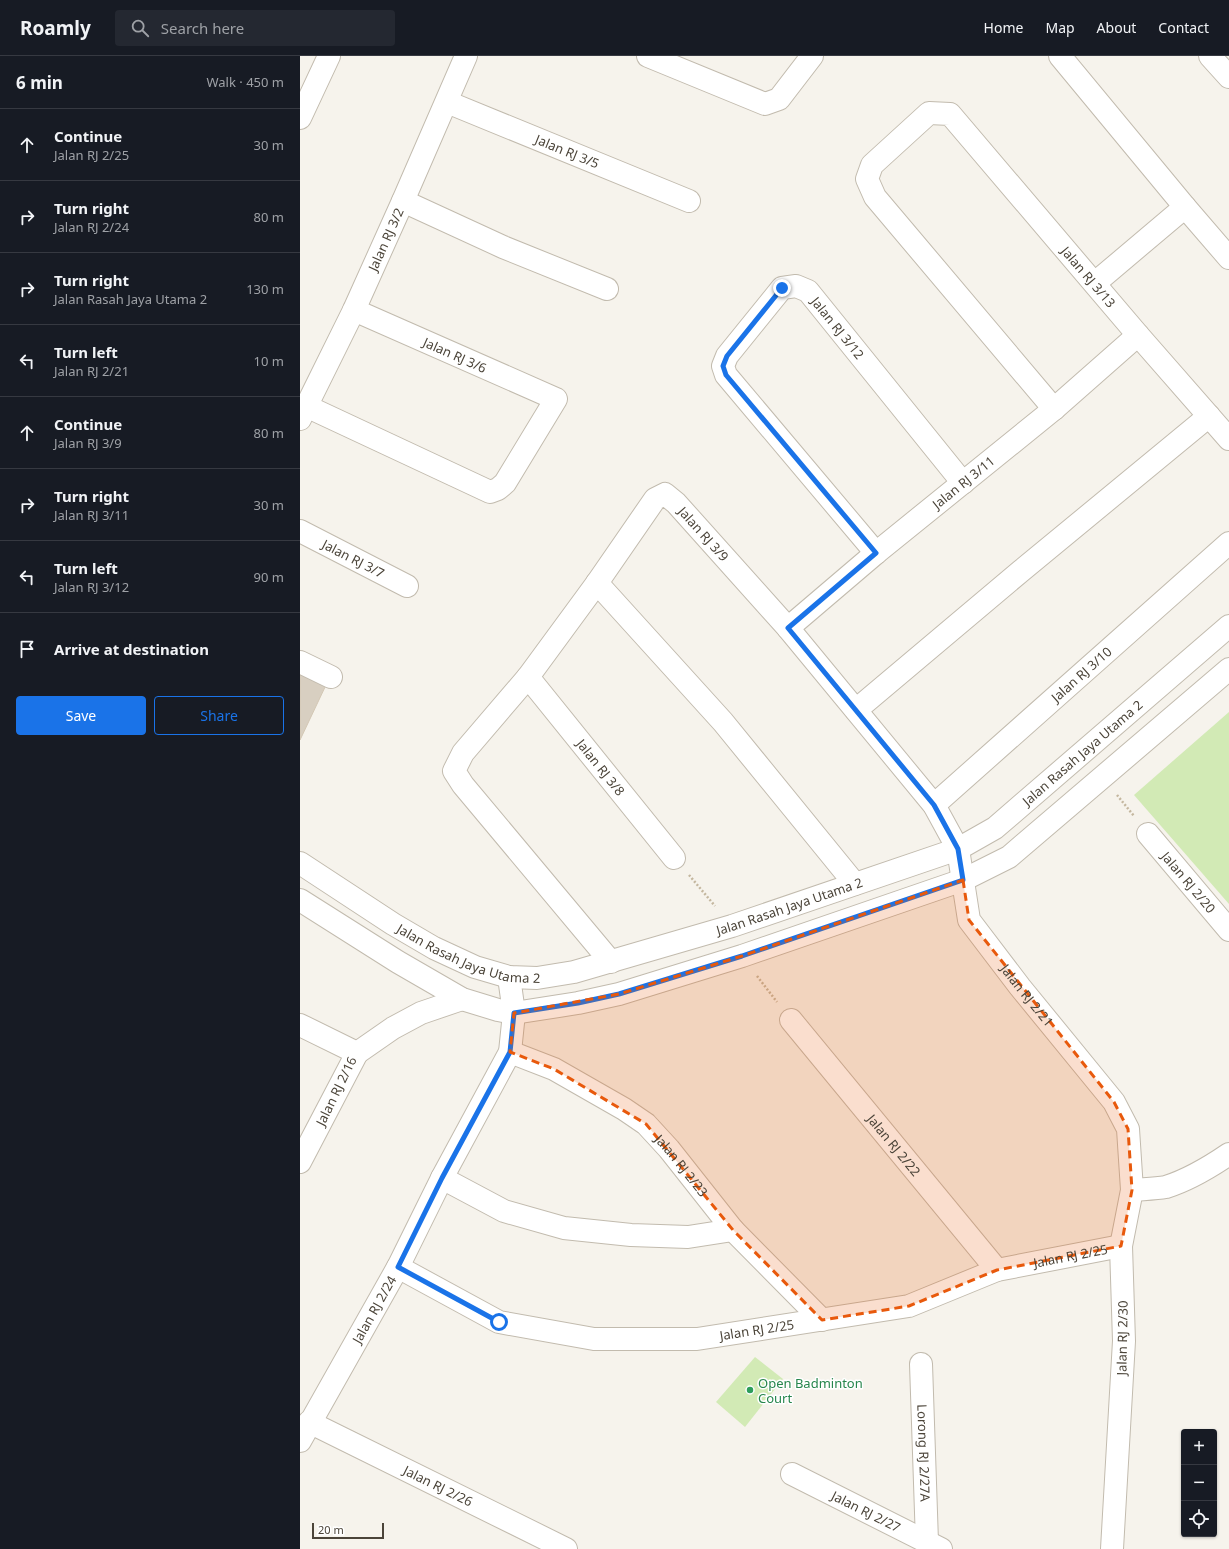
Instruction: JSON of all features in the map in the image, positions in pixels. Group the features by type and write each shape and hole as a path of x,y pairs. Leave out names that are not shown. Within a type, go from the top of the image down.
{"street":[{"path":"300,118 329,56"},
{"name":"Jalan RJ 3/2","path":"303,413 354,310 466,56"},
{"path":"648,56 765,104 778,99 812,56"},
{"path":"1060,56 1229,258"},
{"path":"1210,56 1229,77"},
{"name":"Jalan RJ 3/5","path":"447,102 689,201"},
{"name":"Jalan RJ 3/13","path":"1054,409 875,197 867,179 872,165 929,114 950,114 1138,335 1229,439"},
{"path":"403,201 503,248 607,289"},
{"path":"1095,283 1185,207"},
{"name":"Jalan RJ 3/12","path":"876,553 726,375 723,366 727,356 782,288 796,286 808,291 963,483"},
{"name":"Jalan RJ 3/6","path":"303,413 490,492 498,489 505,483 556,400 354,310"},
{"name":"Jalan RJ 3/11","path":"788,628 876,553 1054,409 1138,335"},
{"path":"856,710 1021,571 1209,416"},
{"name":"Jalan RJ 3/9","path":"612,962 463,785 454,771 464,753 528,676 597,584 655,499 665,494 676,503 788,628 856,710 934,805 958,849"},
{"name":"Jalan RJ 3/7","path":"300,531 407,586"},
{"name":"Jalan RJ 3/10","path":"934,805 1229,543"},
{"path":"597,584 723,722 855,884"},
{"name":"Jalan Rasah Jaya Utama 2","path":"300,863 393,924 434,948 475,967 509,977 537,978 612,962 732,926 958,849 995,828 1229,626"},
{"path":"300,662 331,677"},
{"path":"300,900 398,962 462,999 498,1010 514,1013 578,1003 619,994 742,956 963,880 1009,857 1103,778 1229,668"},
{"name":"Jalan RJ 3/8","path":"528,676 674,858"},
{"name":"Jalan RJ 2/20","path":"1148,834 1229,930"},
{"name":"Jalan RJ 2/21","path":"958,849 969,920 1020,986 1114,1102 1128,1129"},
{"name":"Jalan RJ 2/24","path":"305,1431 398,1267 442,1178 510,1052 514,1013 509,977"},
{"path":"357,1053 393,1028 421,1013 462,999"},
{"name":"Jalan RJ 2/22","path":"791,1020 997,1270"},
{"name":"Jalan RJ 2/16","path":"300,1025 357,1053 300,1162"},
{"name":"Jalan RJ 2/23","path":"510,1052 554,1069 624,1109 646,1124 669,1149 733,1230 822,1320"},
{"name":"Jalan RJ 2/30","path":"1112,1549 1124,1341 1121,1246 1132,1190 1128,1129"},
{"path":"1132,1190 1165,1187 1186,1179 1216,1163 1229,1154"},
{"path":"442,1178 504,1211 564,1228 631,1235 688,1237 733,1230"},
{"name":"Jalan RJ 2/25","path":"398,1267 499,1322 594,1339 697,1339 909,1306 997,1270 1121,1246"},
{"name":"Lorong RJ 2/27A","path":"921,1364 934,1545"},
{"name":"Jalan RJ 2/26","path":"305,1431 566,1549"},
{"name":"Jalan RJ 2/27","path":"792,1474 934,1545"}],"path":[{"path":"1103,778 1148,834"},
{"path":"674,858 732,926"},
{"path":"742,956 791,1020"}],"highlighted area":[{"path":"963,880 969,920 1114,1102 1128,1129 1132,1190 1121,1246 997,1270 909,1306 822,1320 733,1230 646,1124 554,1069 510,1052 514,1013 619,994 742,956"}],"green space":[{"path":"1229,712 1229,904 1134,795"},
{"name":"Open Badminton Court","path":"755,1357 783,1379 745,1427 716,1402"}],"building":[{"path":"300,672 326,685 300,740"}],"place":[{"name":"Open Badminton Court","path":"750,1390"}],"route":[{"path":"499,1322 398,1267 442,1178 479,1112 510,1052 514,1013 578,1003 619,994 742,956 963,880 958,849 934,805 788,628 876,553 726,375 723,366 727,356 782,288"}]}
